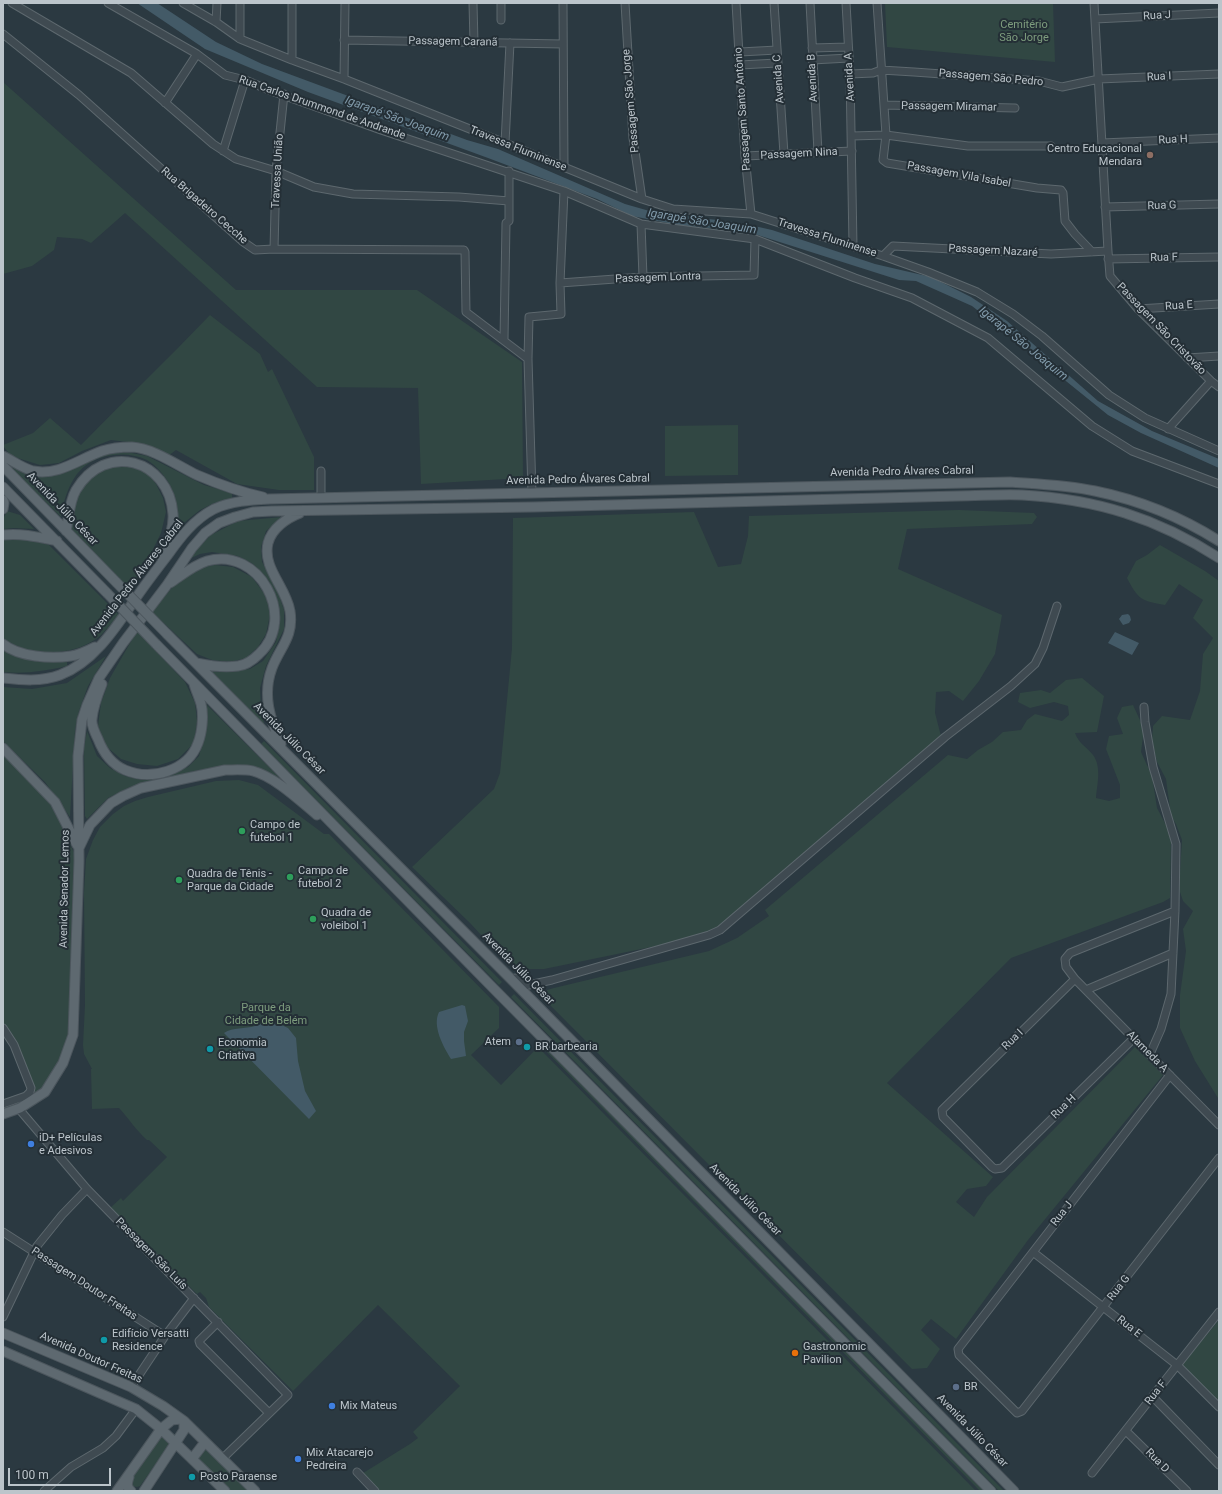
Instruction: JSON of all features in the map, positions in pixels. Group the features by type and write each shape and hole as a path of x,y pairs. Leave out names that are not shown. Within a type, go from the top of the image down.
{"main road":[{"path":"3,456 23,467 46,472 72,465 103,450 120,447 134,447 149,451 227,487 270,499"},
{"path":"66,531 75,491 92,472 103,465 116,461 130,461 150,470 162,481 171,500 173,516 171,530 160,565"},
{"name":"Avenida Júlio César","path":"3,466 196,664 283,749 511,979 1014,1491"},
{"name":"Avenida Pedro Álvares Cabral","path":"3,678 41,680 61,675 78,665 100,645 122,619 182,536 200,518 214,509 226,504 240,502 270,499 954,482 1010,482 1055,485 1094,491 1130,500 1168,514 1201,530 1219,541"},
{"path":"3,487 991,1491"},
{"path":"193,681 201,705 202,722 198,744 183,764 173,770 159,773 143,773 126,770 108,757 101,747 92,720 103,682 119,655 123,643 167,585 192,548 205,533 219,523 253,512 1021,495 1068,500 1124,512 1157,524 1195,542 1219,558"},
{"path":"3,500 3,509"},
{"path":"283,749 273,725 267,700 268,682 272,668 287,641 290,611 284,593 270,566 267,551 270,536 274,530 292,516 306,511"},
{"path":"3,535 30,535 57,541"},
{"path":"167,585 195,566 207,561 226,560 238,562 253,571 265,584 271,595 275,609 274,629 268,644 256,657 250,662 240,666 219,667 196,664"},
{"name":"Avenida Senador Lemos","path":"3,1114 19,1109 40,1096 49,1088 63,1063 73,1035 78,849 78,756 82,720 99,678 123,643"},
{"path":"3,644 6,647 26,654 58,657 71,656 100,645"},
{"path":"3,748 55,802 78,849"},
{"path":"78,849 90,825 110,803 123,796 141,788 225,770 239,769 253,771 278,784 346,837"},
{"name":"Avenida Doutor Freitas","path":"3,1333 131,1387 182,1420 254,1491"},
{"path":"3,1351 136,1409 161,1429 226,1491"},
{"path":"117,1491 161,1429 172,1420 182,1420 184,1430 143,1490"},
{"path":"192,1459 205,1442"},
{"path":"129,1476 127,1484 131,1491"}],"street":[{"path":"12,3 132,73 165,103 223,151 236,159 276,171 314,187 353,194 459,197 509,201"},
{"name":"Rua Carlos Drummond de Andrande","path":"108,3 197,54 225,75 245,80 381,130 564,191 640,224 755,239 855,278 912,298 988,338 1049,391 1097,429 1132,451 1219,484"},
{"name":"Travessa Fluminense","path":"183,3 216,22 240,39 505,143 642,199 673,209 751,214 882,256 928,272 977,292 1013,314 1042,336 1110,396 1145,418 1219,451"},
{"path":"216,22 217,3"},
{"path":"240,3 240,39"},
{"path":"292,3 292,60"},
{"path":"344,79 345,3"},
{"path":"473,3 474,43"},
{"path":"501,3 501,20"},
{"path":"563,3 564,167"},
{"name":"Passagem São Jorge","path":"625,3 633,138 642,199"},
{"name":"Passagem Santo Antônio","path":"736,3 745,156 751,214"},
{"name":"Avenida C","path":"774,3 784,154"},
{"name":"Avenida B","path":"810,3 818,152"},
{"name":"Avenida A","path":"846,3 852,136 853,246"},
{"path":"877,3 886,135"},
{"name":"Passagem São Cristovão","path":"1094,3 1110,276 1138,309 1187,358 1219,387"},
{"name":"Rua J","path":"1095,19 1219,13"},
{"name":"Rua Brigadeiro Cecche","path":"3,34 79,95 242,241 255,250 464,250 466,312 504,339"},
{"name":"Passagem Caranã","path":"344,40 563,44"},
{"path":"505,143 510,43"},
{"path":"812,48 848,47"},
{"path":"740,52 777,50"},
{"path":"165,103 197,54"},
{"path":"812,60 849,58"},
{"path":"740,65 777,63"},
{"name":"Passagem São Pedro","path":"850,74 873,73 881,70 1039,81 1062,87 1099,79"},
{"name":"Rua I","path":"1099,79 1219,74"},
{"path":"223,151 245,80"},
{"name":"Travessa União","path":"274,249 276,171 284,94"},
{"name":"Passagem Miramar","path":"884,105 1015,108"},
{"path":"852,136 886,135 968,146 1051,146"},
{"name":"Passagem Vila Isabel","path":"886,135 882,160 887,163 1037,188 1061,190 1065,221 1092,252"},
{"name":"Rua H","path":"1102,143 1219,138"},
{"name":"Passagem Nina","path":"745,156 818,152 852,152"},
{"path":"509,172 509,222 506,223 504,339 528,359"},
{"path":"532,493 528,359 529,317 561,314 560,283 564,191"},
{"name":"Rua G","path":"1105,207 1219,204"},
{"path":"640,224 642,277"},
{"name":"Passagem Lontra","path":"560,283 642,277 754,275 755,239"},
{"name":"Passagem Nazaré","path":"882,256 893,246 1051,254 1108,251"},
{"name":"Rua F","path":"1108,259 1219,257"},
{"name":"Rua E","path":"1138,309 1219,304"},
{"path":"1187,358 1219,356"},
{"path":"1168,428 1211,381"},
{"path":"320,498 321,471"},
{"path":"511,979 516,978 524,986 552,980 709,936 720,930 946,738 1011,686 1035,664 1043,648 1057,606"},
{"path":"1144,707 1145,722 1153,767 1176,844 1175,911 1171,994 1161,1029 1150,1054"},
{"name":"Alameda A","path":"1175,911 1070,953 1065,959 1065,963 1075,979 1219,1125"},
{"path":"1086,990 1173,953"},
{"name":"Rua I","path":"992,1167 943,1117 942,1110 1075,979"},
{"path":"3,1028 14,1045 31,1088 30,1092 26,1096 3,1104"},
{"name":"Rua H","path":"992,1167 995,1169 1002,1168 1134,1038"},
{"name":"Rua J","path":"1016,1412 959,1355 958,1349 1170,1075"},
{"name":"Passagem São Luís","path":"19,1109 87,1189 288,1395 269,1413"},
{"name":"Rua G","path":"1016,1412 1020,1412 1024,1409 1219,1158"},
{"path":"3,1317 37,1246 62,1215 87,1189"},
{"name":"Passagem Doutor Freitas","path":"3,1232 165,1336"},
{"name":"Rua E","path":"1033,1252 1177,1365 1219,1407"},
{"path":"131,1387 165,1336 194,1298"},
{"name":"Rua F","path":"1092,1473 1219,1312"},
{"path":"218,1322 201,1339 200,1344 269,1413 222,1459"},
{"path":"1152,1397 1219,1465"},
{"path":"44,1491 71,1467 103,1448 116,1436 136,1409"},
{"name":"Rua D","path":"1126,1431 1187,1491"},
{"path":"357,1472 375,1491"}],"green space":[{"name":"Cemitério São Jorge","path":"885,3 1053,3 1055,62 887,47"},
{"path":"3,82 236,290 417,290 522,362 523,478 421,484 418,388 317,387 125,213 91,243 82,239 57,237 54,250 32,266 3,274"},
{"path":"210,315 260,354 268,372 272,369 314,457 314,490 279,490 237,484 176,450 168,456 144,444 111,440 82,451 59,463 40,465 11,456 3,446 33,433 50,418 81,445"},
{"path":"738,425 738,475 665,476 665,426"},
{"path":"122,451 147,456 204,485 232,493 232,498 214,503 200,510 175,530 173,495 170,485 163,474 154,465 140,457 132,455 115,455 99,458 85,466 75,476 68,489 61,517 7,465 25,474 43,477 69,470 107,452"},
{"path":"115,465 130,467 148,473 156,484 163,498 166,512 161,533 132,592 70,528 75,502 81,489 95,473"},
{"path":"959,510 1034,513 1037,517 1032,524 907,529 898,569 1002,615 995,654 979,681 963,701 949,691 936,692 935,713 941,736 725,923 695,938 544,969 525,969 507,963 470,923 412,867 494,789 500,773 512,648 513,518 694,512 718,567 741,564 748,536 749,516"},
{"path":"7,511 20,515 34,529 3,529 3,519"},
{"path":"282,517 266,531 261,547 262,562 276,587 284,610 284,629 266,666 260,688 261,710 265,728 209,671 226,672 250,669 263,661 276,642 280,621 278,603 269,581 253,564 238,556 212,552 200,554 185,561 211,535 238,521"},
{"path":"28,539 49,545 119,615 96,639 86,645 62,652 24,649 3,638 3,540"},
{"path":"1160,545 1205,571 1219,581 1218,1098 1195,1061 1180,1028 1180,995 1186,951 1183,929 1193,911 1183,901 1179,889 1182,840 1176,824 1171,816 1166,779 1157,762 1152,740 1153,726 1162,716 1190,720 1200,691 1203,654 1213,638 1193,618 1203,600 1179,584 1165,605 1145,600 1134,591 1127,578 1136,561"},
{"path":"215,565 233,567 252,577 263,592 271,610 266,634 258,647 246,658 230,662 212,660 197,654 152,612 175,584 197,568"},
{"path":"137,631 185,682 195,703 197,721 194,743 178,759 157,766 137,764 121,759 107,747 98,726 101,703 110,678"},
{"path":"3,651 34,661 50,662 67,660 67,666 35,672 3,672"},
{"path":"106,656 88,686 79,711 75,730 70,817 45,782 3,741 3,687 32,689 67,683"},
{"path":"1082,678 1104,696 1097,732 1075,733 1096,760 1098,776 1096,798 1109,801 1120,798 1120,785 1106,749 1109,736 1123,734 1117,718 1122,707 1133,705 1144,729 1141,752 1152,776 1157,808 1167,827 1171,842 1170,898 1163,902 1011,958 887,1083 993,1177 986,1186 967,1189 956,1202 974,1217 987,1197 1135,1047 1163,1075 1028,1240 956,1339 931,1319 921,1330 940,1349 927,1368 912,1369 550,1005 545,997 545,993 547,990 554,988 709,951 737,938 769,916 765,910 948,755 967,759 978,750 992,742 1003,732 1021,730 1027,720 1035,714 1062,721 1069,715 1068,706 1054,702 1030,708 1018,702 1020,693 1041,690 1050,693 1066,680"},
{"path":"206,704 280,778 246,767 220,767 199,770 130,787 108,798 87,819 85,816 84,748 87,731 97,756 110,768 125,776 142,780 161,777 188,767 199,756 205,733"},
{"path":"264,741 502,982 499,985 261,744"},
{"path":"3,750 60,812 70,844 77,859 74,1023 63,1063 34,1100 30,1092 31,1088 3,1028"},
{"name":"Parque da Cidade de Belém","path":"239,780 258,785 324,834 329,834 499,1007 499,1028 471,1055 501,1085 538,1047 976,1491 375,1491 360,1475 418,1438 413,1432 460,1386 378,1305 293,1391 209,1307 206,1298 200,1292 197,1294 110,1208 121,1198 123,1201 167,1157 143,1136 119,1108 92,1109 92,1069 84,1054 83,1045 85,1005 84,893 86,859 93,840 100,827 113,814 124,806 148,797 216,781"},
{"path":"514,994 1004,1491 999,1491 511,997"},
{"path":"542,1044 984,1491 980,1491 540,1045"},
{"path":"1219,1320 1219,1403 1182,1365"},
{"path":"162,1436 170,1444 140,1486 131,1486 132,1475"},
{"path":"204,1448 248,1491 228,1491 194,1459"}],"water":[{"name":"Igarapé São Joaquim","path":"137,3 157,3 216,42 262,64 467,140 498,149 625,204 653,212 741,223 772,230 875,264 931,277 971,297 1007,321 1098,401 1152,431 1219,459 1219,468 1141,433 1108,415 972,306 916,281 899,280 745,231 678,225 632,216 597,199 308,92 205,49"},
{"path":"1128,614 1131,620 1129,623 1123,625 1119,619 1122,615"},
{"path":"1115,632 1139,643 1132,655 1108,643"},
{"path":"462,1005 465,1006 468,1021 464,1032 466,1056 451,1059 439,1036 437,1018 439,1012"},
{"path":"273,1021 288,1028 296,1038 298,1061 305,1091 316,1111 309,1119 224,1033 231,1030 251,1027"}],"place":[{"name":"Centro Educacional Mendara","path":"1150,155"},
{"name":"Campo de futebol 1","path":"242,831"},
{"name":"Campo de futebol 2","path":"290,877"},
{"name":"Quadra de Tênis - Parque da Cidade","path":"179,880"},
{"name":"Quadra de voleibol 1","path":"313,919"},
{"name":"Atem","path":"519,1042"},
{"name":"BR barbearia","path":"527,1047"},
{"name":"Economia Criativa","path":"210,1049"},
{"name":"iD+ Películas e Adesivos","path":"31,1144"},
{"name":"Edifício Versatti Residence","path":"104,1340"},
{"name":"Gastronomic Pavilion","path":"795,1353"},
{"name":"BR","path":"956,1387"},
{"name":"Mix Mateus","path":"332,1406"},
{"name":"Mix Atacarejo Pedreira","path":"298,1459"},
{"name":"Posto Paraense","path":"192,1477"}]}
